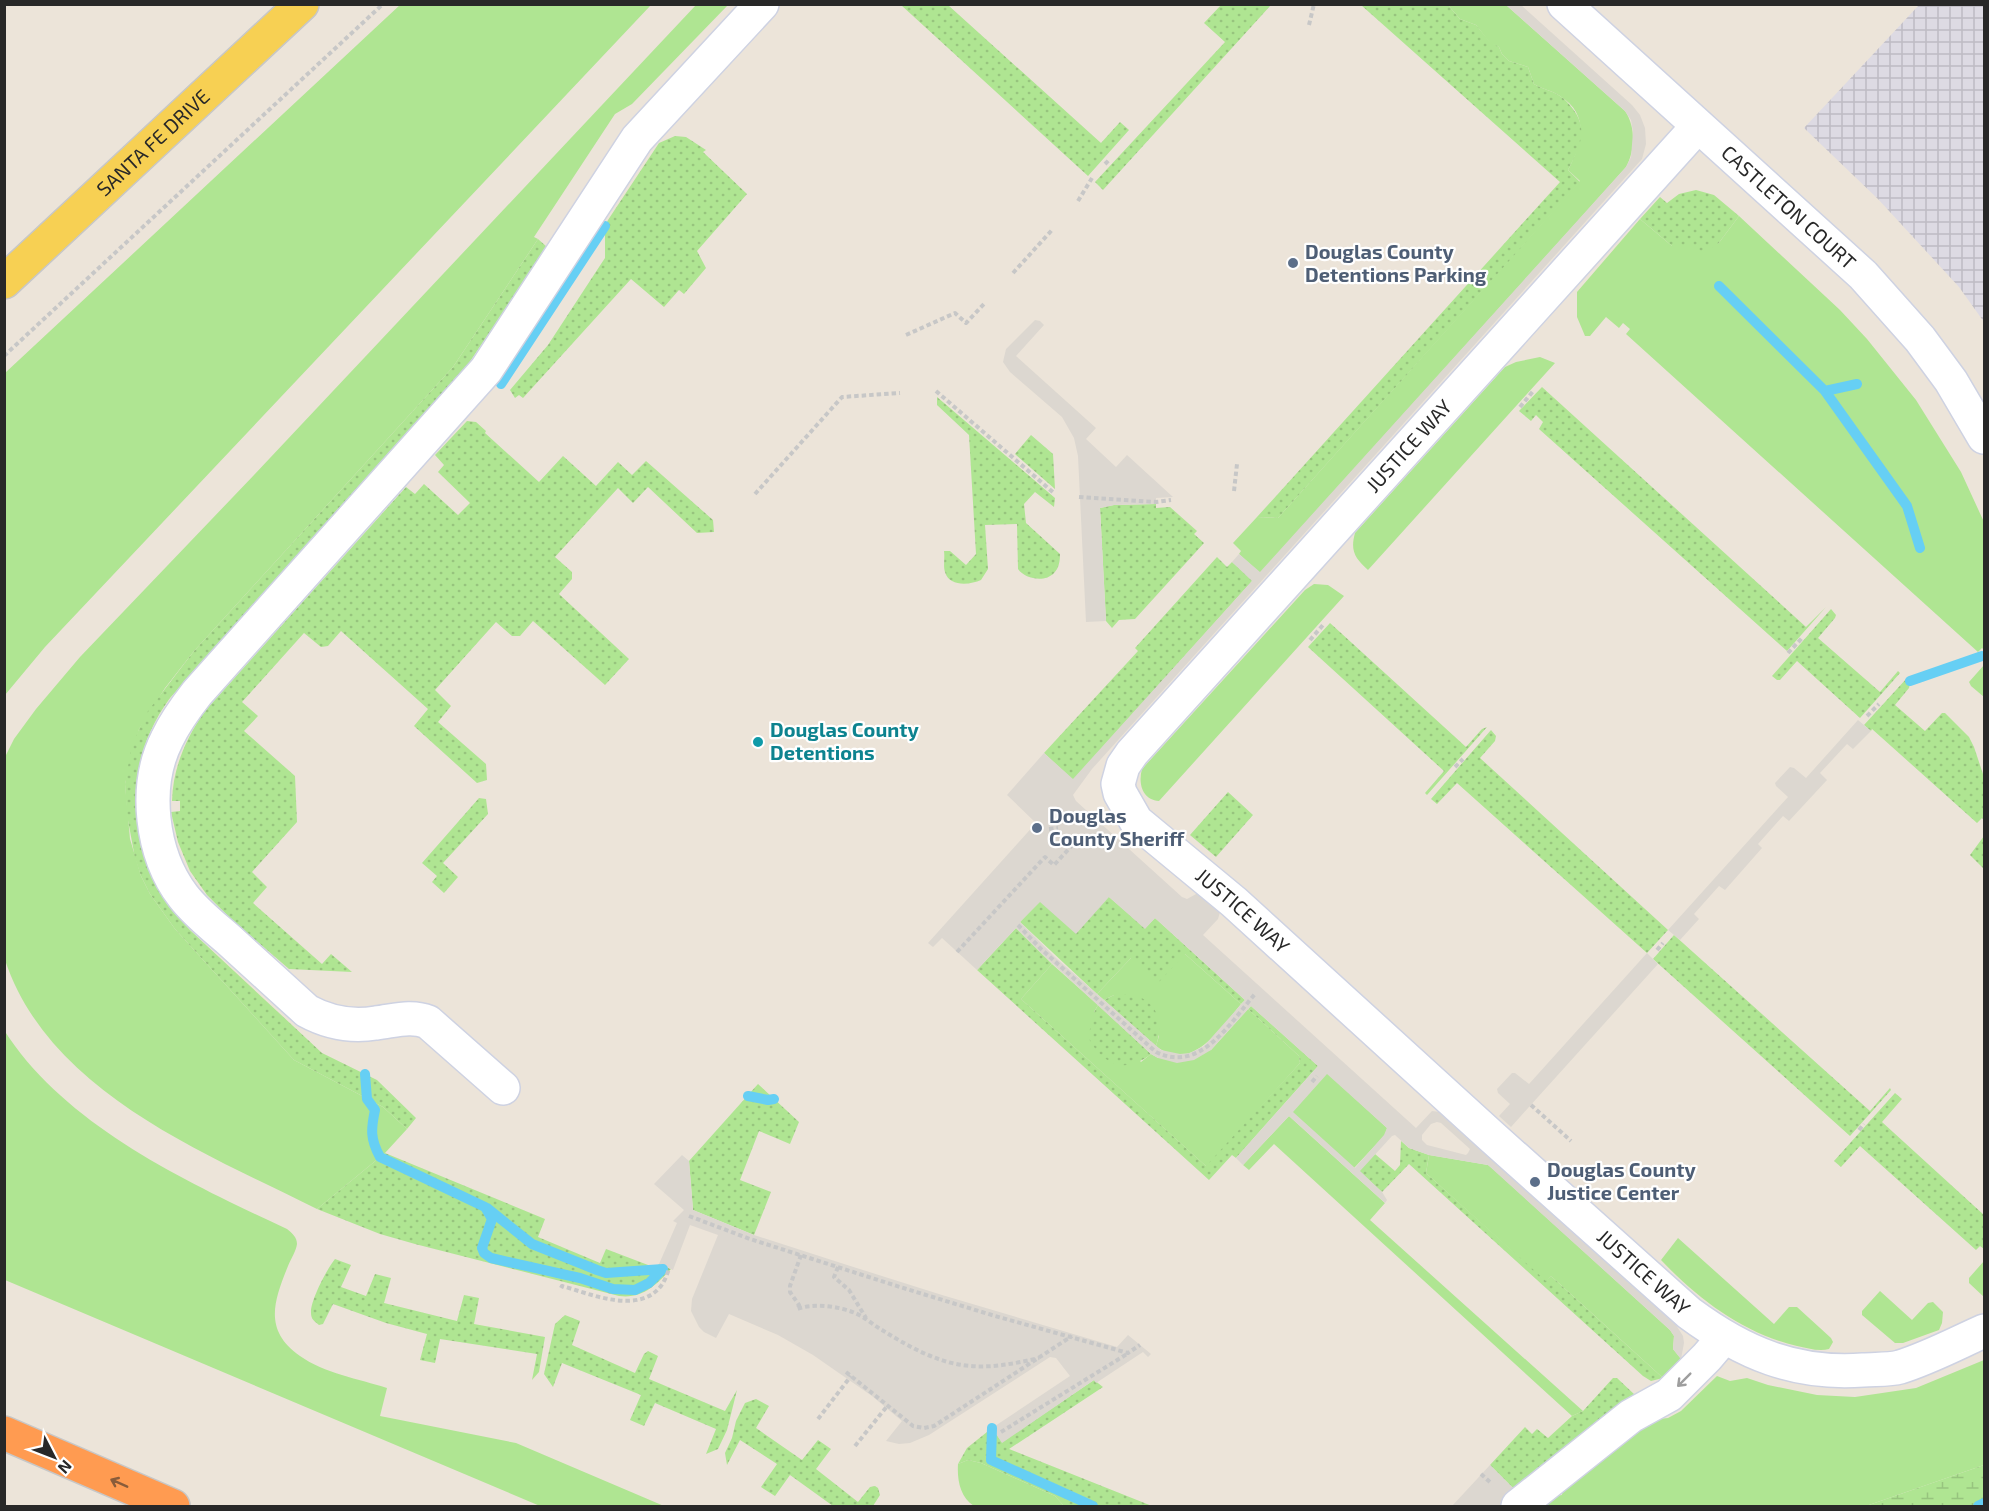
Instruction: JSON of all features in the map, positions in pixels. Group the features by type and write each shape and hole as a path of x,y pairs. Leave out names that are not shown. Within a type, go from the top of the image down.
{"highway":[{"path":"4,1433 173,1506"}],"main road":[{"name":"SANTA FE DRIVE","path":"4,282 302,4"}],"street":[{"path":"503,1088 428,1022 417,1018 366,1024 341,1024 328,1021 307,1011 199,914 183,896 171,877 160,847 153,802 158,760 166,740 197,693 486,370 637,139 762,4"},
{"name":"CASTLETON COURT","path":"1564,4 1863,275 1894,308 1951,381 1984,437"},
{"name":"JUSTICE WAY","path":"1698,126 1132,753 1123,766 1118,784 1120,793 1136,821 1234,902 1689,1312 1724,1337 1791,1365 1814,1370 1836,1371 1898,1367 1984,1331"},
{"path":"1518,1506 1631,1416 1669,1395 1724,1337"}],"path":[{"path":"4,356 383,4"},
{"path":"1309,25 1314,4"},
{"path":"1105,164 1109,160"},
{"path":"1078,201 1092,178"},
{"path":"1013,273 1052,230"},
{"path":"966,323 984,304"},
{"path":"906,335 955,313 972,328"},
{"path":"1520,406 1534,390"},
{"path":"936,392 1055,494"},
{"path":"755,494 842,397 900,393"},
{"path":"1234,491 1237,464"},
{"path":"1078,497 1156,502 1171,500"},
{"path":"1310,640 1323,625"},
{"path":"1788,653 1802,638"},
{"path":"1868,716 1879,704"},
{"path":"1455,767 1463,759"},
{"path":"1049,829 1058,828"},
{"path":"957,952 1045,856 1054,865 1078,839"},
{"path":"1018,925 1041,949 1156,1052 1164,1056 1183,1058 1204,1051 1255,994"},
{"path":"1657,950 1663,943"},
{"path":"1312,1082 1317,1076"},
{"path":"1531,1105 1571,1142"},
{"path":"1859,1130 1864,1124"},
{"path":"689,1216 750,1239 995,1316 1128,1353"},
{"path":"801,1255 790,1286 790,1293 799,1305 797,1309 807,1306 846,1310 858,1314 922,1352 961,1365 1006,1365 1039,1358"},
{"path":"838,1267 834,1276 849,1290 867,1320"},
{"path":"561,1288 562,1286 608,1299 636,1300 648,1296 661,1287 669,1269"},
{"path":"846,1372 914,1426 924,1428 934,1426 1072,1336"},
{"path":"1001,1432 1140,1345"},
{"path":"818,1419 851,1376"},
{"path":"855,1446 888,1405"}],"shaded area":[{"path":"1506,5 1521,5 1632,105 1640,115 1645,128 1646,144 1642,159 1092,769 1073,795 1076,801 1182,897 1187,899 1198,893 1220,912 1218,919 1203,935 1416,1128 1432,1111 1440,1112 1676,1325 1683,1336 1681,1359 1673,1349 1674,1336 1670,1330 1488,1165 1429,1155 1409,1148 1395,1135 1392,1136 1360,1171 1382,1192 1387,1200 1385,1203 1289,1116 1243,1165 1236,1158 1318,1066 1251,1006 1211,1050 1194,1060 1177,1063 1151,1054 1016,928 977,970 942,938 933,947 928,943 1036,823 1007,795 1044,753 1073,779 1252,581 1232,562 1239,554 1260,572 1626,167 1631,157 1633,132 1631,120 1625,111","holes":["1109,897 1145,929 1155,918 1245,1000 1204,1046 1190,1053 1180,1054 1161,1050 1056,958 1020,922 1040,902 1076,934","1327,1074 1387,1128 1384,1135 1355,1168 1293,1112","1441,1123 1470,1149 1468,1153 1466,1155 1427,1145 1422,1140 1422,1135 1431,1124"]},
{"path":"1919,5 1984,5 1984,322 1959,287 1878,199 1804,128"},
{"path":"1035,320 1044,325 1016,356 1096,428 1086,439 1116,467 1127,455 1173,497 1156,498 1156,504 1114,505 1100,508 1106,621 1086,622 1078,456 1074,438 1062,417 1010,372 1003,362 1006,349"},
{"path":"1858,720 1871,731 1853,749 1847,744 1820,773 1827,780 1789,821 1783,816 1758,844 1762,848 1725,890 1719,886 1694,914 1699,919 1680,940 1668,930 1788,797 1775,783 1790,767 1806,778"},
{"path":"1647,953 1658,964 1511,1127 1499,1116 1510,1104 1498,1093 1497,1089 1512,1073 1529,1084"},
{"path":"682,1155 689,1161 693,1210 754,1235 942,1295 1117,1347 1128,1335 1151,1354 1148,1357 1143,1352 1096,1383 1094,1380 1002,1443 992,1428 1070,1376 1056,1358 1050,1357 929,1435 910,1443 899,1444 886,1441 902,1421 872,1396 813,1355 778,1335 729,1314 716,1338 699,1327 691,1311 692,1299 718,1235 690,1225 673,1270 659,1264 677,1223 673,1221 684,1210 654,1184"},
{"path":"1490,1465 1512,1487 1519,1488 1506,1506 1452,1506"}],"green space":[{"path":"401,4 651,5 45,647 5,695 5,373"},
{"path":"1222,4 1271,5 1103,190 1095,182 1225,42 1204,23"},
{"path":"696,5 728,5 632,104 615,114 534,237 538,239 453,367 194,651 165,688 139,729 125,784 130,839 141,876 150,894 175,929 294,1060 383,1107 407,1129 385,1153 317,1209 226,1165 135,1113 93,1082 56,1047 26,1006 5,960 4,759 14,739 36,709 80,657"},
{"path":"901,5 948,5 1101,143 1120,122 1129,130 1088,176"},
{"path":"1361,5 1448,5 1460,19 1476,25 1490,42 1499,47 1509,61 1528,67 1534,84 1562,97 1578,117 1581,124 1581,140 1568,170 1580,182 1278,518 1257,517 1560,182"},
{"path":"1448,5 1506,5 1625,111 1633,132 1633,146 1629,161 1575,224 1260,573 1239,554 1241,551 1233,543 1257,517 1278,518 1580,181 1568,170 1580,140 1579,121 1570,104 1553,92 1534,84 1528,67 1509,61 1499,47 1490,43 1476,25 1460,19"},
{"path":"675,136 686,137 706,150 703,152 747,194 697,251 706,268 684,294 679,290 664,307 631,279 523,398 519,395 515,398 510,390 548,345 605,258 605,226 608,220 659,143"},
{"path":"1696,190 1714,195 1739,216 1718,244 1708,250 1672,246 1640,219 1660,197 1667,203 1679,194"},
{"path":"1739,216 1840,310 1867,339 1916,400 1961,472 1984,522 1984,650 1982,648 1978,652 1626,334 1630,329 1623,323 1619,328 1606,317 1590,336 1585,336 1577,317 1577,292 1640,219 1672,246 1718,244"},
{"path":"538,239 547,247 463,372 170,698 153,727 141,757 136,787 136,817 142,847 153,876 169,904 190,930 322,1053 377,1080 416,1118 407,1129 383,1107 294,1060 175,929 150,894 141,876 135,858 127,815 125,784 131,749 148,711 194,651 453,367"},
{"path":"1540,357 1555,363 1368,570 1360,562 1353,549 1355,533 1505,367"},
{"path":"1542,387 1806,627 1826,607 1787,651 1539,429 1543,422 1536,415 1531,421 1519,411"},
{"path":"937,397 1055,498 1054,507 1035,492 1024,504 1026,523 1060,554 1058,567 1050,576 1040,579 1030,577 1018,569 1017,524 985,525 988,569 981,580 960,584 947,577 944,570 944,551 950,551 966,565 976,554 969,435 937,405"},
{"path":"467,421 476,422 539,482 563,456 596,486 618,462 632,475 646,461 713,520 714,532 697,533 648,487 633,503 618,488 555,557 572,572 572,579 559,594 629,659 605,685 533,621 520,636 512,636 496,622 435,690 451,706 438,722 486,764 487,780 477,783 414,726 428,709 341,631 328,646 321,647 304,633 242,702 258,716 244,731 295,776 297,822 252,872 267,887 253,903 322,964 331,954 352,972 289,969 230,918 207,895 190,871 178,842 171,812 180,811 180,801 172,801 178,765 186,743 204,712 406,487 415,494 424,484 458,515 470,503 438,472 444,465 435,455"},
{"path":"1031,435 1053,454 1055,489 1015,454"},
{"path":"1156,504 1156,508 1170,507 1197,531 1194,534 1204,543 1135,619 1119,620 1112,628 1106,621 1100,508 1114,505"},
{"path":"1217,557 1227,567 1232,562 1253,580 1073,780 1044,753 1138,651 1135,648"},
{"path":"1314,584 1328,585 1344,596 1159,801 1149,798 1141,785 1142,769 1305,590"},
{"path":"1831,609 1836,615 1835,618 1818,638 1880,692 1898,671 1900,673 1860,718 1797,661 1780,680 1772,676"},
{"path":"1330,623 1466,747 1482,729 1487,727 1427,795 1425,793 1444,771 1308,647"},
{"path":"1984,665 1984,697 1969,682"},
{"path":"1907,678 1910,683 1909,688 1895,705 1925,731 1942,713 1945,713 1969,737 1984,777 1984,820 1982,818 1977,823 1872,729 1871,731 1864,725"},
{"path":"1491,730 1496,736 1495,741 1480,758 1668,930 1647,953 1457,783 1437,804 1431,799"},
{"path":"1228,792 1253,815 1216,857 1190,835"},
{"path":"479,798 486,799 488,814 443,863 458,877 444,893 432,882 437,876 422,863"},
{"path":"1984,836 1984,869 1970,855"},
{"path":"1109,897 1145,928 1155,918 1245,1000 1241,1004 1185,954 1158,983 1131,958 1097,994 1020,922 1040,901"},
{"path":"1016,928 1052,964 1021,999 1206,1166 1300,1063 1299,1056 1248,1009 1251,1006 1318,1066 1236,1158 1232,1155 1209,1180 977,970"},
{"path":"1674,935 1870,1111 1890,1088 1891,1090 1850,1136 1653,959"},
{"path":"1185,954 1241,1004 1205,1044 1182,1055 1169,1053 1156,1046 1159,1036 1114,995 1104,1000 1097,994 1131,958"},
{"path":"1052,964 1098,1005 1094,1012 1141,1062 1151,1054 1158,1058 1211,1050 1248,1009 1299,1056 1300,1063 1207,1167 1021,999"},
{"path":"1131,994 1147,1002 1157,1014 1159,1029 1156,1046 1104,1000 1114,995"},
{"path":"1098,1005 1151,1054 1133,1064 1124,1065 1116,1064 1102,1056 1089,1039 1091,1018"},
{"path":"4,1030 30,1064 60,1095 94,1123 170,1171 287,1229 292,1234 297,1244 276,1303 276,1325 281,1336 288,1346 309,1362 387,1388 380,1416 516,1443 664,1506 540,1506 5,1280"},
{"path":"1327,1073 1387,1128 1385,1135 1354,1168 1292,1112"},
{"path":"758,1084 799,1122 790,1144 759,1131 740,1180 771,1192 754,1235 693,1210 689,1161"},
{"path":"1895,1093 1902,1099 1882,1122 1984,1215 1984,1249 1980,1246 1976,1250 1860,1146 1841,1167 1834,1161"},
{"path":"1289,1116 1385,1203 1370,1220 1583,1411 1572,1416 1274,1144 1249,1170 1243,1165"},
{"path":"1401,1141 1409,1148 1429,1155 1426,1173 1546,1281 1551,1276 1663,1378 1651,1381 1643,1376 1409,1164 1382,1192 1359,1171 1375,1154 1395,1171 1400,1165"},
{"path":"385,1153 545,1219 538,1237 600,1263 606,1249 656,1268 659,1264 671,1269 648,1290 635,1295 619,1296 380,1234 317,1209"},
{"path":"1429,1155 1488,1165 1493,1169 1670,1330 1674,1336 1673,1349 1681,1359 1678,1365 1663,1378 1551,1276 1546,1282 1426,1173"},
{"path":"1678,1238 1774,1324 1789,1307 1797,1307 1831,1338 1833,1342 1829,1349 1797,1346 1758,1333 1706,1301 1661,1260"},
{"path":"335,1259 351,1265 341,1287 366,1296 375,1274 391,1278 384,1303 457,1321 464,1295 479,1298 474,1324 545,1337 539,1372 532,1380 537,1354 440,1339 435,1363 420,1360 427,1334 386,1323 333,1304 323,1324 319,1325 312,1318 311,1308 320,1285"},
{"path":"1984,1261 1984,1297 1969,1283 1969,1278"},
{"path":"1880,1291 1912,1320 1928,1303 1933,1302 1943,1312 1939,1330 1903,1343 1895,1343 1862,1315 1862,1311"},
{"path":"565,1315 580,1321 572,1345 635,1373 644,1354 648,1351 658,1356 649,1379 725,1411 737,1390 727,1430 718,1449 706,1454 716,1429 655,1403 644,1426 630,1420 641,1395 562,1363 553,1387 544,1374 555,1324"},
{"path":"1984,1360 1984,1465 1866,1506 1535,1506 1554,1496 1562,1495 1563,1484 1632,1429 1668,1418 1681,1411 1717,1376 1730,1381 1747,1378 1768,1385 1817,1395 1855,1397 1916,1388"},
{"path":"1613,1378 1617,1378 1635,1395 1636,1400 1519,1488 1512,1487 1490,1465 1525,1427 1532,1434 1537,1429 1548,1438 1572,1416 1583,1411"},
{"path":"1094,1380 1103,1387 1009,1449 1152,1506 1064,1506 1055,1496 981,1463 968,1460 958,1464 967,1448 992,1428 1002,1442"},
{"path":"756,1399 769,1406 756,1428 802,1460 818,1440 831,1449 816,1469 858,1502 870,1487 875,1486 880,1495 873,1506 833,1506 790,1475 775,1496 761,1487 777,1464 740,1440 727,1465 725,1453 736,1421 745,1403"},
{"path":"968,1460 981,1463 1055,1496 1064,1506 974,1506 965,1498 958,1476 958,1464"},
{"path":"1984,1465 1984,1506 1866,1506"}],"waterway":[{"path":"501,384 605,226"},
{"path":"1719,286 1825,391 1857,384"},
{"path":"1825,391 1907,506 1920,548"},
{"path":"1910,681 1982,656"},
{"path":"365,1074 367,1099 375,1110 373,1139 380,1157 485,1207 492,1219 482,1248 484,1253 491,1258 580,1278 613,1289 635,1290 649,1283 663,1269"},
{"path":"748,1096 774,1099"},
{"path":"487,1208 532,1244 597,1270 606,1273 663,1269"},
{"path":"992,1428 991,1460 1093,1506"},
{"path":"1978,1506 1984,1503"}],"place":[{"name":"Douglas County Detentions Parking","path":"1293,263"},
{"name":"Douglas County Detentions","path":"758,742"},
{"name":"Douglas County Sheriff","path":"1037,828"},
{"name":"Douglas County Justice Center","path":"1535,1182"}]}
